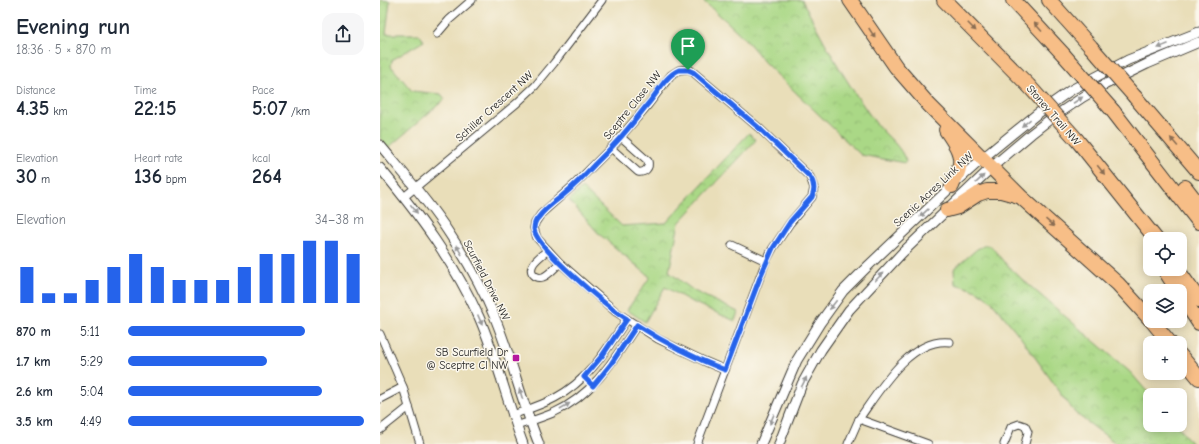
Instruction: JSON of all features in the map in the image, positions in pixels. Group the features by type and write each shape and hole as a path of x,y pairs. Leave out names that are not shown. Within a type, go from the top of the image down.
{"highway":[{"path":"850,0 896,67 929,105 1021,197 1118,284 1143,311"},
{"name":"Stoney Trail NW","path":"944,0 1028,85 1077,140 1149,232"},
{"path":"1013,0 1113,111 1199,222"},
{"path":"1049,0 1135,96 1199,172"},
{"path":"929,105 958,150 961,160 952,186"},
{"path":"1113,111 1153,149 1199,204"},
{"path":"947,210 958,207 978,194 987,191 1001,191 1021,197"},
{"path":"1182,276 1199,300"},
{"path":"1187,305 1199,324"},
{"path":"1158,328 1164,336"},
{"path":"1187,363 1199,378"}],"street":[{"path":"437,34 449,20 472,0"},
{"name":"Schiller Crescent NW","path":"404,197 517,103 535,86 554,64 602,0"},
{"name":"Scenic Acres Link NW","path":"779,444 802,384 821,350 850,310 902,253 947,210 987,163 1036,114 1070,90 1128,60 1199,32"},
{"name":"Scenic Acres Link NW","path":"761,444 797,360 820,323 843,291 952,186 1104,84 1199,42"},
{"path":"1174,53 1199,47"},
{"name":"Sceptre Close NW","path":"679,70 688,70 693,72 728,101 810,177 814,188 812,197 784,231 766,261 725,370 704,362 679,349 616,312 560,263 535,233 534,228 537,218 576,183 611,148 648,105 671,75 679,70"},
{"path":"611,148 638,172 643,172 647,169 648,161 621,137"},
{"name":"Scurfield Drive NW","path":"380,145 416,188 450,234 474,275 495,319 539,444"},
{"path":"380,168 437,241 465,288 491,347 512,415 523,444"},
{"path":"732,245 766,261"},
{"path":"548,250 533,264 531,270 534,275 539,278 544,277 560,263"},
{"path":"512,415 556,397 584,377 602,356 627,319"},
{"path":"516,426 554,412 568,405 593,386 611,364 637,325"},
{"path":"380,334 403,387 420,444"},
{"path":"848,444 859,419 895,371 907,358 933,343 950,342"},
{"path":"697,444 725,370"},
{"path":"584,377 593,386"},
{"path":"380,399 403,387"},
{"path":"380,430 409,407"},
{"path":"859,419 928,444"},
{"path":"1004,444 1011,427 1019,424 1025,426 1028,432 1025,444"}],"green space":[{"path":"380,0 390,1 386,34 419,34 424,41 392,60 391,66 412,91 441,94 445,99 388,148 380,138"},
{"path":"702,0 802,0 846,80 874,121 904,156 906,161 905,163 861,155 764,62 735,29"},
{"path":"749,133 756,140 679,223 669,272 694,291 738,312 735,321 690,301 665,287 645,322 627,310 650,277 599,234 569,200 582,188 622,226 666,223"},
{"path":"986,245 991,246 1003,261 1023,280 1130,372 1144,388 1143,432 1183,432 1192,444 1117,444 1075,413 1019,335 993,303 984,295 972,289 955,284 954,269 977,249"}],"place":[{"name":"SB Scurfield Dr @ Sceptre Cl NW","path":"516,358"}],"route":[{"path":"684,69 688,70 693,72 759,128 810,177 812,179 814,192 812,197 790,222 766,261 725,370 704,362 658,338 637,325 611,364 593,386 584,377 602,356 627,319 616,312 560,263 537,238 534,228 535,223 541,214 586,174 611,148 674,72 684,69"}]}
